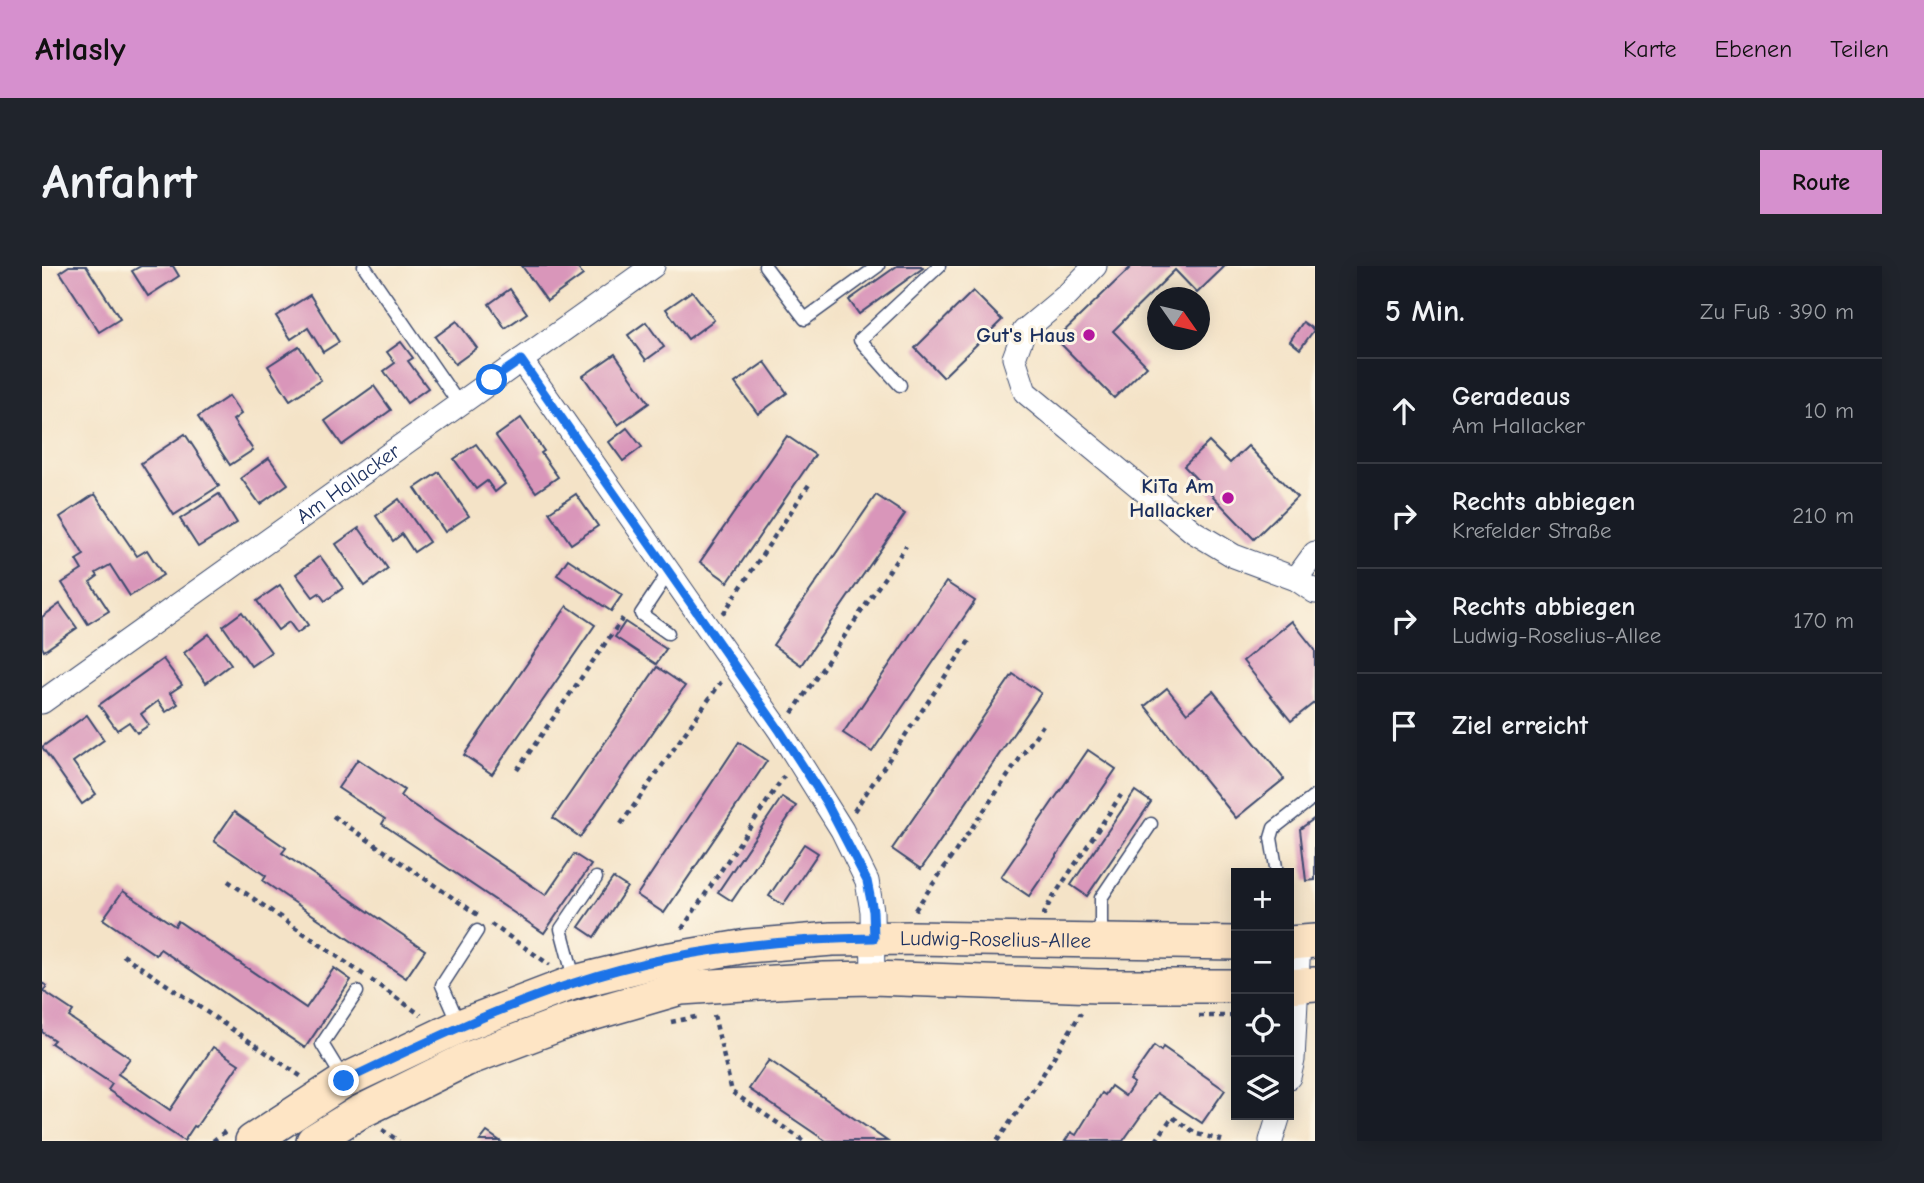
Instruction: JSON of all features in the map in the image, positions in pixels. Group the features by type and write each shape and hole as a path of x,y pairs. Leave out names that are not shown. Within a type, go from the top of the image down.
{"main road":[{"name":"Ludwig-Roselius-Allee","path":"252,1141 344,1081 563,974 747,946 832,939 1231,943"},
{"name":"Ludwig-Roselius-Allee","path":"317,1140 358,1113 465,1060 571,1020 681,988 873,978 1097,986 1231,986"}],"street":[{"name":"Am Hallacker","path":"42,702 653,266"},
{"path":"1095,266 1067,295 1024,331 1014,358 1025,392 1194,532 1234,556 1306,586 1315,553"},
{"path":"521,360 780,731 842,830 867,881 873,911 873,978"},
{"path":"1293,1057 1301,986 1301,943"},
{"path":"1271,1141 1277,1120"}],"lane":[{"path":"364,266 459,404"},
{"path":"765,266 805,319 878,266"},
{"path":"900,385 860,340 939,266"},
{"path":"668,633 641,614 669,572"},
{"path":"1276,868 1271,838 1274,828 1315,796"},
{"path":"1101,942 1101,898 1151,824"},
{"path":"563,974 561,929 596,878"},
{"path":"460,1026 442,985 477,931"},
{"path":"344,1081 322,1044 357,992"}],"path":[{"path":"711,632 810,484"},
{"path":"780,731 906,546"},
{"path":"517,770 631,606"},
{"path":"842,830 970,641"},
{"path":"621,824 733,664"},
{"path":"913,913 1045,722"},
{"path":"681,930 797,757"},
{"path":"1040,941 1042,919 1050,902 1121,795"},
{"path":"333,816 563,974"},
{"path":"228,881 422,1016"},
{"path":"123,955 303,1077"},
{"path":"998,1141 1037,1084 1097,986"},
{"path":"670,1022 714,1015 732,1093 804,1141"},
{"path":"1156,1141 1172,1117 1197,1134 1225,1141"},
{"path":"380,1128 392,1123"}],"building":[{"path":"69,266 86,266 120,319 99,332 60,272"},
{"path":"141,266 173,266 179,276 148,296 132,271"},
{"path":"522,266 576,266 583,275 547,301"},
{"path":"897,266 923,268 859,314 849,300"},
{"name":"Gut's Haus","path":"1132,266 1225,266 1203,287 1191,287 1175,270 1158,287 1147,287 1147,298 1113,331 1147,366 1114,398 1056,339"},
{"path":"510,289 527,313 505,328 489,304"},
{"path":"692,291 714,320 688,339 666,309"},
{"path":"973,291 1002,320 943,377 915,348"},
{"path":"310,295 339,342 323,352 308,328 291,339 276,316"},
{"path":"457,321 477,348 455,364 435,337"},
{"path":"646,322 664,347 646,360 628,335"},
{"path":"1303,322 1314,330 1300,349 1290,341"},
{"path":"401,342 413,358 408,361 428,388 407,403 384,371 395,363 387,352"},
{"path":"299,346 321,380 290,400 268,366"},
{"path":"615,354 649,403 618,425 583,376"},
{"path":"765,362 787,393 758,414 735,383"},
{"path":"374,386 391,410 342,445 325,421"},
{"path":"229,396 241,414 233,420 253,450 230,465 198,417"},
{"path":"521,418 558,477 536,492 496,436"},
{"path":"627,428 642,447 623,461 609,442"},
{"path":"185,434 219,486 174,515 141,463"},
{"path":"787,436 815,455 728,582 700,562"},
{"path":"1209,442 1230,463 1248,446 1297,497 1254,539 1184,466"},
{"path":"476,444 505,484 495,492 487,481 476,489 454,459"},
{"path":"269,458 288,484 260,504 241,478"},
{"path":"439,472 469,516 445,532 415,488"},
{"path":"95,494 137,556 147,550 163,575 130,596 110,565 96,573 98,576 90,582 109,611 88,624 62,583 82,570 76,560 84,555 60,517"},
{"path":"219,494 237,523 198,547 180,519"},
{"path":"576,494 598,526 571,544 549,512"},
{"path":"876,495 905,514 801,665 773,645"},
{"path":"399,499 429,542 414,552 402,534 393,541 376,516"},
{"path":"359,528 388,569 365,586 336,544"},
{"path":"320,556 343,588 325,601 319,593 313,597 296,574"},
{"path":"568,559 622,595 611,611 557,575"},
{"path":"946,582 975,601 872,752 843,733"},
{"path":"280,585 308,625 297,633 289,622 278,630 257,601"},
{"path":"60,604 77,628 44,651 42,617"},
{"path":"567,606 595,625 492,774 464,755"},
{"path":"242,612 271,652 251,666 223,626"},
{"path":"1292,621 1315,650 1315,702 1291,721 1243,661"},
{"path":"625,622 666,649 656,664 615,637"},
{"path":"209,634 231,664 206,683 184,653"},
{"path":"163,659 182,685 170,693 178,704 166,712 158,701 141,714 149,725 137,733 129,722 117,730 99,705"},
{"path":"657,667 685,686 580,837 553,818"},
{"path":"1013,674 1041,693 921,869 892,849"},
{"path":"1167,688 1187,713 1213,691 1284,779 1236,818 1145,706"},
{"path":"87,715 104,740 73,762 96,794 82,804 42,747"},
{"path":"739,742 767,761 664,913 637,895"},
{"path":"1088,750 1116,769 1029,896 1001,877"},
{"path":"358,759 404,790 400,796 546,895 574,854 591,865 544,933 382,824 385,819 338,788"},
{"path":"1135,791 1151,802 1087,896 1071,885"},
{"path":"782,797 796,806 732,901 718,892"},
{"path":"234,812 286,848 282,853 425,950 406,978 263,881 266,876 214,841"},
{"path":"1315,818 1315,880 1306,881 1300,829"},
{"path":"804,844 818,853 783,905 769,896"},
{"path":"613,878 627,887 594,937 579,927"},
{"path":"123,891 175,926 178,921 306,1008 334,968 351,980 305,1048 160,949 156,955 103,919"},
{"path":"42,983 47,986 43,991 73,1011 69,1017 130,1058 118,1074 170,1110 213,1047 239,1064 184,1141 108,1090 112,1084 51,1043 54,1040 42,1032"},
{"path":"1154,1046 1161,1051 1163,1047 1225,1090 1202,1123 1157,1093 1123,1141 1065,1141 1071,1132 1076,1135 1102,1093 1105,1095 1111,1086 1125,1096 1134,1083 1130,1080"},
{"path":"769,1060 887,1141 826,1141 749,1089"},
{"path":"487,1132 500,1141 480,1141"}],"place":[{"name":"Gut's Haus","path":"1089,335"},
{"name":"KiTa Am Hallacker","path":"1228,498"}],"route":[{"path":"344,1081 460,1026 575,982 659,961 747,946 874,938 873,911 867,881 857,858 826,802 780,731 521,360 492,380"}]}
